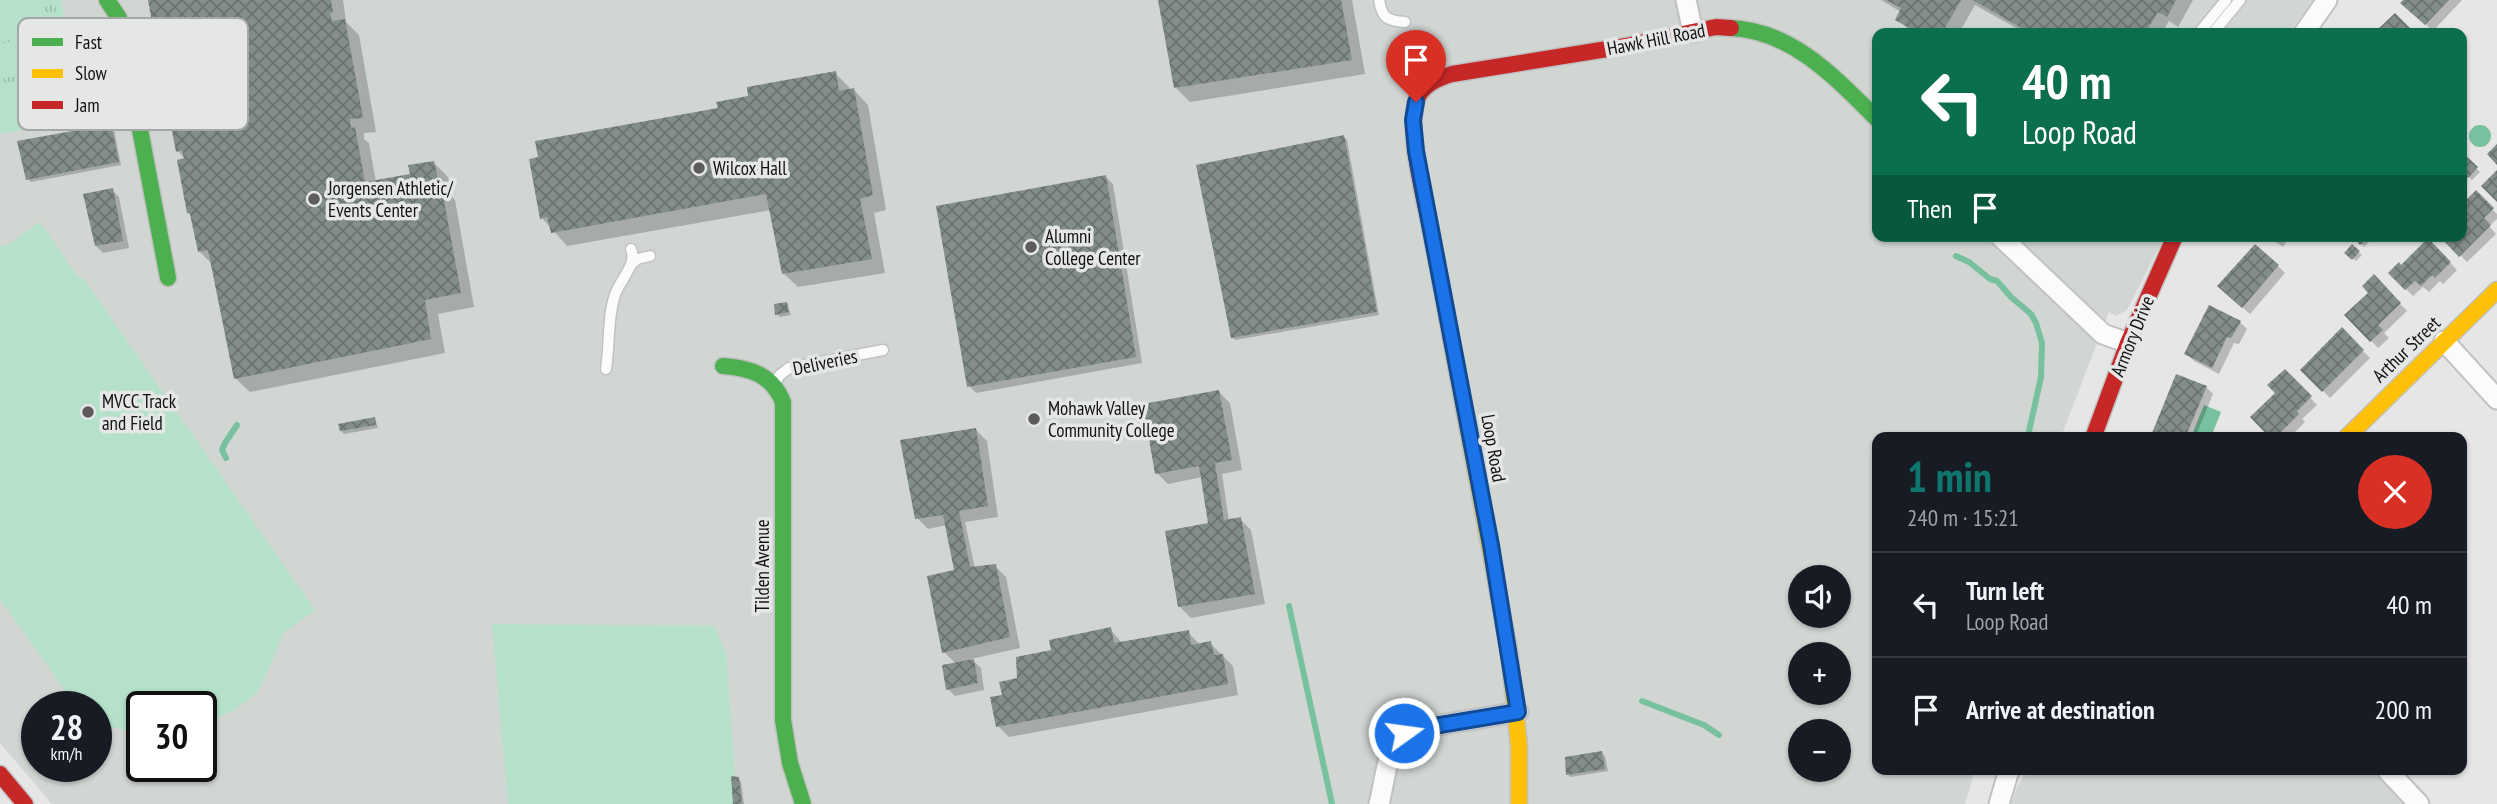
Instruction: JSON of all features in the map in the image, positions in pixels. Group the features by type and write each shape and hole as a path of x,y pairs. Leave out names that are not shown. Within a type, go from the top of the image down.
{"street":[{"path":"107,0 119,18"},
{"path":"1686,0 1693,32"},
{"path":"2308,28 2328,0"},
{"name":"Hawk Hill Road","path":"1416,102 1428,83 1451,74 1732,26 1764,32 1786,41 1818,62 1872,114"},
{"name":"Loop Road","path":"1416,102 1413,120 1416,151 1491,545 1518,712 1521,782 1518,804"},
{"path":"140,130 168,278"},
{"path":"2006,242 2103,334 2128,343"},
{"name":"Armory Drive","path":"2096,432 2128,343 2172,242"},
{"name":"Arthur Street","path":"2352,432 2497,290"},
{"path":"2444,341 2497,399"},
{"path":"723,366 757,371 774,384"},
{"name":"Tilden Avenue","path":"774,384 781,396 783,408 783,720 794,783 803,804"},
{"path":"1379,804 1393,747 1404,733 1518,712"},
{"path":"0,774 26,804"},
{"path":"1999,804 2008,775"},
{"path":"2391,775 2419,804"}],"lane":[{"path":"1379,0 1381,13 1385,18 1405,22"},
{"path":"2203,28 2226,0"},
{"path":"2217,28 2240,0"},
{"path":"631,249 634,255 632,264"},
{"path":"606,369 614,296 632,264 637,259 650,256"},
{"name":"Deliveries","path":"774,384 780,374 789,368 883,350"}],"shaded area":[{"name":"Mohawk Valley Community College","path":"0,0 2313,0 2293,28 1872,28 1872,242 2162,242 2127,310 2116,316 2109,312 2063,432 1872,432 1872,775 1974,775 1965,804 52,804 33,782 112,782 112,691 21,691 21,768 0,743"},
{"path":"2480,125 2488,128 2491,136 2488,144 2480,147 2472,144 2469,136 2472,128"},
{"path":"2204,405 2221,412 2213,432 2193,432"},
{"path":"2025,775 2376,775 2404,804 2011,804"}],"green space":[{"path":"0,0 61,0 64,18 18,18 18,130 21,130 0,134"},
{"path":"0,0 42,0 46,18 18,18 18,28 0,32"},
{"path":"18,40 18,75 0,79 0,44"},
{"path":"18,88 18,122 0,126 0,91"},
{"name":"MVCC Track and Field","path":"40,222 77,276 83,278 315,610 282,634 257,693 234,710 217,718 217,691 126,691 126,730 112,727 112,691 66,691 0,599 0,246 6,246"},
{"path":"492,624 714,626 726,653 737,804 508,804"}],"building":[{"name":"Jorgensen Athletic/ Events Center","path":"148,0 331,0 332,21 345,19 363,118 350,119 351,128 355,127 365,182 410,174 408,165 434,161 441,184 461,293 425,300 431,339 234,379 208,250 198,252 177,160 184,158 182,150 176,152 172,130 248,130 248,18 151,18"},
{"path":"1158,0 1341,0 1352,60 1174,88"},
{"path":"1886,0 1961,0 1945,28 1909,28 1895,20 1901,8"},
{"path":"1973,0 2176,0 2167,17 2158,12 2148,28 2021,28"},
{"path":"2403,0 2449,0 2425,25 2400,3"},
{"path":"2395,13 2410,28 2379,28"},
{"name":"Wilcox Hall","path":"836,71 839,91 854,88 873,195 860,199 872,259 782,274 766,194 551,233 547,217 540,219 529,159 538,157 535,141 718,108 716,102 748,96 747,87"},
{"path":"78,130 112,130 119,162 26,180 17,141"},
{"path":"1344,135 1377,312 1231,338 1196,165"},
{"path":"2497,144 2497,165 2487,154"},
{"path":"2467,157 2478,167 2467,177"},
{"path":"2497,170 2497,202 2481,186"},
{"name":"Alumni College Center","path":"1106,175 1136,357 967,387 936,206"},
{"path":"113,188 123,241 95,246 83,194"},
{"path":"2476,190 2494,208 2484,218 2491,225 2459,257 2445,242 2467,242 2467,199"},
{"path":"2424,242 2432,242 2451,262 2435,278 2432,275 2421,286 2415,281 2405,290 2388,273 2399,262 2401,265"},
{"path":"2255,244 2279,265 2242,308 2217,286"},
{"path":"2352,244 2360,251 2352,260 2344,253"},
{"path":"2374,274 2401,303 2378,325 2383,330 2370,342 2344,315 2368,293 2362,286"},
{"path":"787,302 789,312 775,315 774,304"},
{"path":"2209,305 2241,321 2231,338 2227,337 2212,368 2184,354"},
{"path":"2342,327 2364,350 2322,392 2300,370"},
{"path":"2285,369 2312,396 2281,432 2264,432 2250,417 2275,393 2267,385"},
{"path":"2176,374 2207,386 2188,432 2152,432"},
{"path":"1219,390 1232,460 1215,463 1224,520 1241,517 1255,594 1178,607 1165,531 1208,523 1199,466 1155,474 1143,404"},
{"path":"375,417 376,425 340,431 338,424"},
{"path":"976,428 988,506 959,511 970,567 996,564 1010,637 942,653 927,576 954,570 943,515 915,519 900,440"},
{"path":"1111,627 1114,643 1189,630 1191,645 1211,641 1214,655 1223,654 1228,684 996,727 990,697 1002,695 999,682 1017,678 1016,657 1051,650 1049,640"},
{"path":"974,659 978,683 946,690 942,665"},
{"path":"1602,751 1605,769 1566,775 1565,757"},
{"path":"731,776 739,777 742,804 733,804"}],"waterway":[{"path":"1956,256 1997,281 2031,314 2036,323 2042,343 2041,377 2029,432"},
{"path":"226,458 222,450 237,425"},
{"path":"1289,606 1332,804"},
{"path":"1642,701 1704,725 1719,735"}],"traffic: fast":[{"path":"107,0 119,18"},
{"path":"1731,28 1754,31 1794,48 1830,74 1872,114"},
{"path":"140,130 168,278"},
{"path":"723,366 751,371 767,379 783,402 783,720 790,763 803,804"}],"traffic: slow":[{"path":"1433,241 1509,651 1519,746 1519,804"},
{"path":"2352,432 2497,290"}],"traffic: jam":[{"path":"1433,241 1418,165 1414,123 1415,106 1420,93 1430,83 1452,74 1626,46 1716,27 1731,28"},
{"path":"2095,432 2128,343 2172,242"},
{"path":"0,774 25,804"}],"place":[{"name":"Wilcox Hall","path":"699,168"},
{"name":"Jorgensen Athletic/ Events Center","path":"314,199"},
{"name":"Alumni College Center","path":"1031,247"},
{"name":"MVCC Track and Field","path":"88,412"},
{"name":"Mohawk Valley Community College","path":"1034,419"}],"route":[{"path":"1404,733 1518,712 1491,545 1416,151 1413,120 1416,102"}]}
